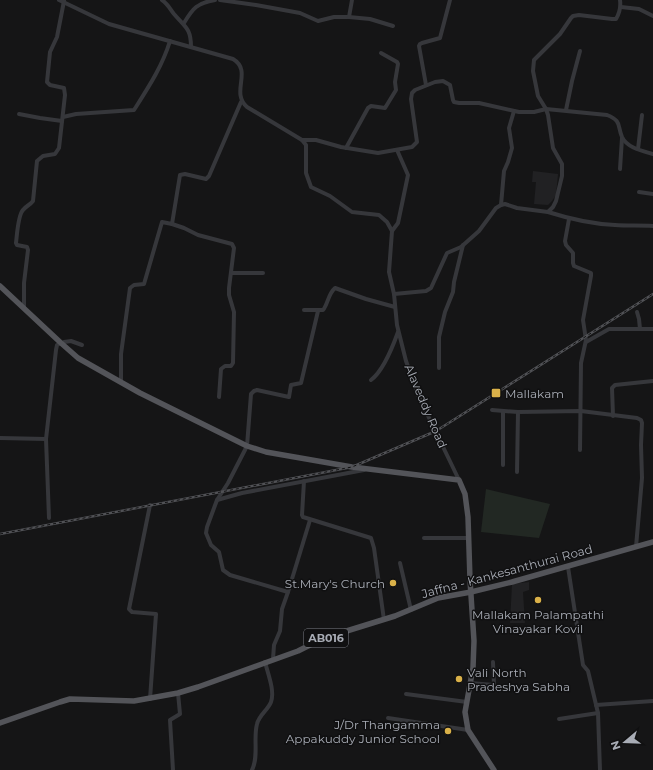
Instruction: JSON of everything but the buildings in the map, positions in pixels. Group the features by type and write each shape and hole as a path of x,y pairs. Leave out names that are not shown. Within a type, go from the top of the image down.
{"main road":[{"path":"0,286 78,358 140,392 247,446 266,452 370,469 459,480 465,494 468,517 474,641 473,668 465,712 468,730 494,770"},
{"name":"Jaffna - Kankesanthurai Road","path":"0,723 60,702 70,700 134,701 178,693 298,650 324,638 384,620 438,598 471,592 568,567 653,542"}],"street":[{"path":"59,0 109,24 233,59 241,66 241,102 209,176 206,179 185,174 180,175 172,224"},
{"path":"162,0 169,5 174,14 184,23 188,30 191,47"},
{"path":"184,23 191,10 196,5 214,0"},
{"path":"220,0 300,13 318,21 334,17 349,17 370,19 393,26"},
{"path":"349,17 352,0"},
{"path":"426,85 419,46 422,43 440,38 450,0"},
{"path":"548,212 556,201 562,176 562,164 555,154 546,109 538,96 533,72 534,60 560,34 574,16 579,15 612,20 616,19 621,7 620,0"},
{"path":"24,308 24,282 28,250 27,247 17,245 16,243 20,214 23,209 29,206 33,201 37,161 43,156 55,154 59,148 65,95 64,88 50,85 47,82 49,57 58,32 64,2"},
{"path":"621,7 639,10 653,16"},
{"path":"19,114 40,118 62,119 76,114 134,110 158,72 170,40"},
{"path":"566,110 580,51"},
{"path":"346,148 368,108 371,106 385,108 396,90 395,82 398,64 381,53"},
{"path":"302,140 316,140 346,148 378,153 412,147 417,142 410,99 412,92 426,85 443,81 450,85 452,100 455,102 479,103 514,111 526,112 546,109 607,114 619,122 622,138 620,168"},
{"path":"241,102 302,140 306,145 306,172 311,187 330,196 355,213 379,215 387,222 392,231 398,223 408,175 397,150"},
{"path":"501,205 504,171 512,148 509,128 514,111"},
{"path":"638,150 642,115"},
{"path":"622,138 638,150 653,154"},
{"path":"639,192 653,194"},
{"path":"394,294 426,291 431,288 447,253 463,245 479,231 496,208 501,205 505,204 517,208 548,212 569,219 614,225 653,226"},
{"path":"569,219 565,241 572,253 574,266 591,273 583,320 586,342 581,363 580,450"},
{"path":"121,382 121,354 130,288 134,285 144,284 162,222 184,228 198,235 232,244 234,248 229,288 229,295 234,312 233,363 231,366 221,368 219,397"},
{"name":"Alaveddy Road","path":"392,231 389,272 394,294 398,332 406,361 419,397 459,480"},
{"path":"439,368 439,337 453,292 463,245"},
{"path":"232,273 263,273"},
{"path":"304,310 323,310 331,292 335,288 395,307"},
{"path":"288,592 230,575 223,570 219,552 211,545 206,533 217,500 228,483 247,446 251,394 257,390 288,397 292,384 301,383 318,311"},
{"path":"637,312 640,329"},
{"path":"586,342 609,329 653,329"},
{"path":"371,380 378,375 395,342 398,332"},
{"path":"49,518 46,439 56,350 57,345 67,341 82,345"},
{"path":"613,416 612,388 615,385 653,381"},
{"path":"492,410 518,412 581,411 637,418 641,420 642,478 636,547"},
{"path":"503,411 503,465"},
{"path":"517,472 518,412"},
{"path":"0,438 46,439"},
{"path":"217,500 242,493 370,469"},
{"path":"304,481 302,517 371,538 374,548 384,620"},
{"path":"150,506 130,609 132,612 156,614 150,699"},
{"path":"273,659 274,645 280,631 282,609 310,520"},
{"path":"424,538 468,538"},
{"path":"400,563 411,610"},
{"path":"568,567 583,665 588,670 598,713 600,770"},
{"path":"252,770 256,757 255,748 257,723 271,702 272,691 265,662"},
{"path":"470,683 494,685 493,662"},
{"path":"173,770 170,720 180,714 178,693"},
{"path":"406,694 467,702"},
{"path":"596,705 653,701"},
{"path":"559,719 598,713"},
{"path":"388,718 468,730"}],"shaded area":[{"path":"533,171 558,174 556,195 548,205 534,204 536,182 532,182"},
{"path":"486,489 550,504 539,538 481,532"},
{"path":"529,582 529,590 523,592 525,623 510,623 512,584"}],"railway":[{"path":"0,534 352,467 436,431 653,294"}],"place":[{"name":"Mallakam","path":"496,393"},
{"name":"St.Mary's Church","path":"393,583"},
{"name":"Mallakam Palampathi Vinayakar Kovil","path":"538,600"},
{"name":"Vali North Pradeshya Sabha","path":"459,679"},
{"name":"J/Dr Thangamma Appakuddy Junior School","path":"448,731"}]}
